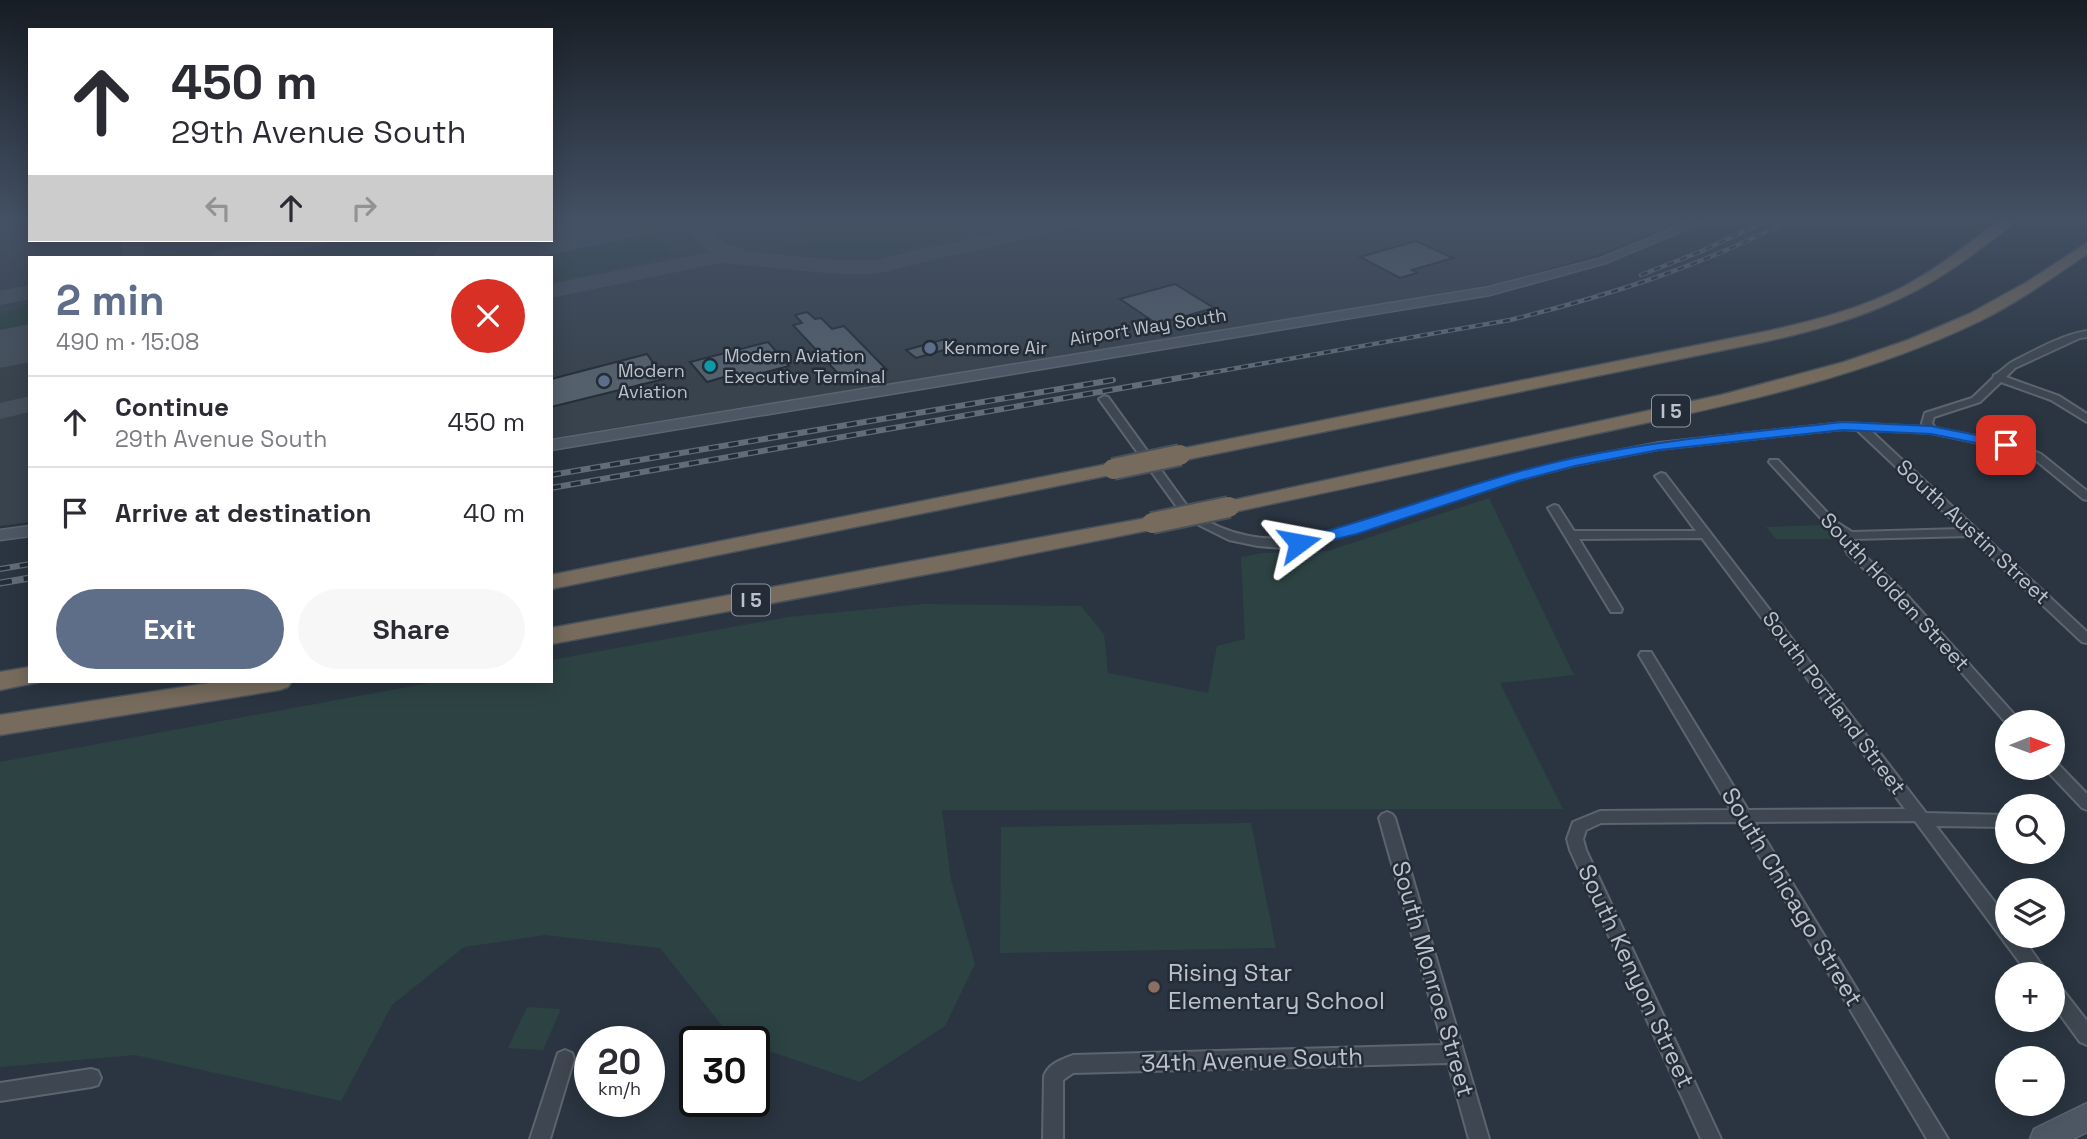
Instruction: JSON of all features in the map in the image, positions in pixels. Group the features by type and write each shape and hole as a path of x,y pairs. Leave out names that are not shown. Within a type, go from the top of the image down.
{"highway":[{"path":"553,582 1768,336 1829,322 1870,307 1935,274"},
{"name":"I 5","path":"553,636 936,566 1152,523 1741,395 1852,365 1934,335 1994,307 2050,274"},
{"path":"0,681 28,676"},
{"path":"0,725 266,683"}],"main road":[{"name":"Airport Way South","path":"553,445 1490,291 1553,274"},
{"path":"0,535 28,531"},
{"path":"2044,1139 2087,1116"}],"street":[{"path":"1931,430 1927,424 1929,415 1976,400 1997,377 2031,356 2078,335 2087,334"},
{"path":"1997,377 2055,398 2087,419"},
{"path":"1104,399 1186,512 1229,536 1258,542 1283,544 1314,541 1513,478 1574,462 1671,445 1828,427 1931,430 2006,445 2037,456 2087,497"},
{"name":"South Austin Street","path":"1859,426 2087,639"},
{"name":"South Holden Street","path":"1774,462 1832,524 1849,536 1847,542 1852,551 1901,596 2003,710"},
{"name":"South Portland Street","path":"1661,476 1995,915"},
{"path":"1554,508 1616,609"},
{"path":"1849,536 1973,532"},
{"path":"1570,535 1706,534"},
{"name":"South Chicago Street","path":"1646,655 1938,1139"},
{"path":"2064,780 2087,804"},
{"path":"1591,819 1742,816 1921,817 1995,820"},
{"name":"South Monroe Street","path":"1387,818 1479,1139"},
{"name":"South Kenyon Street","path":"1591,819 1576,831 1578,850 1710,1139"},
{"path":"2065,1007 2087,1036"},
{"name":"34th Avenue South","path":"1053,1076 1073,1064 1456,1054"},
{"path":"540,1139 565,1059"},
{"path":"1052,1139 1053,1076"},
{"path":"0,1092 91,1078"}],"shaded area":[{"path":"0,274 28,274 28,522 0,526"},
{"path":"553,274 1531,274 1505,282 1300,318 553,438"}],"green space":[{"path":"553,274 590,274 553,283"},
{"path":"28,305 28,327 0,332 0,314"},
{"path":"1489,498 1574,675 1500,683 1563,809 942,810 951,880 975,964 945,1026 860,1082 770,1051 770,1026 722,1026 660,948 545,935 464,947 392,1005 341,1101 135,1055 0,1067 0,762 429,683 553,683 553,660 788,617 924,604 1081,606 1104,634 1108,673 1208,693 1217,646 1245,639 1241,557 1262,553 1328,551"},
{"path":"1828,525 1844,539 1776,539 1766,527"},
{"path":"1251,823 1276,948 1000,953 1001,827"},
{"path":"527,1007 561,1009 543,1050 508,1048"}],"building":[{"path":"1393,274 1413,274 1400,278"},
{"path":"1175,284 1214,308 1157,324 1120,299"},
{"path":"807,312 815,319 821,318 832,329 844,326 887,370 845,381 793,325 802,323 795,315"},
{"name":"Kenmore Air","path":"945,339 955,347 916,358 906,350"},
{"name":"Modern Aviation","path":"768,342 789,366 727,382 724,377 707,382 690,362"},
{"name":"Modern Aviation","path":"647,354 664,379 553,407 553,378"}],"taxiway":[{"path":"553,291 632,274"},
{"path":"0,298 28,292"},
{"path":"0,411 28,404"}],"runway":[{"path":"0,349 28,343"}],"railway":[{"path":"1186,377 1510,320 1665,274"},
{"path":"553,488 1196,375"},
{"path":"553,475 1113,380"},
{"path":"0,569 28,564"},
{"path":"0,583 28,578"}],"place":[{"name":"Kenmore Air","path":"930,348"},
{"name":"Modern Aviation Executive Terminal","path":"710,366"},
{"name":"Modern Aviation","path":"604,381"},
{"name":"Rising Star Elementary School","path":"1154,987"}],"route":[{"path":"1299,543 1352,531 1513,478 1574,462 1659,446 1843,426 1931,430 2006,445"}]}
